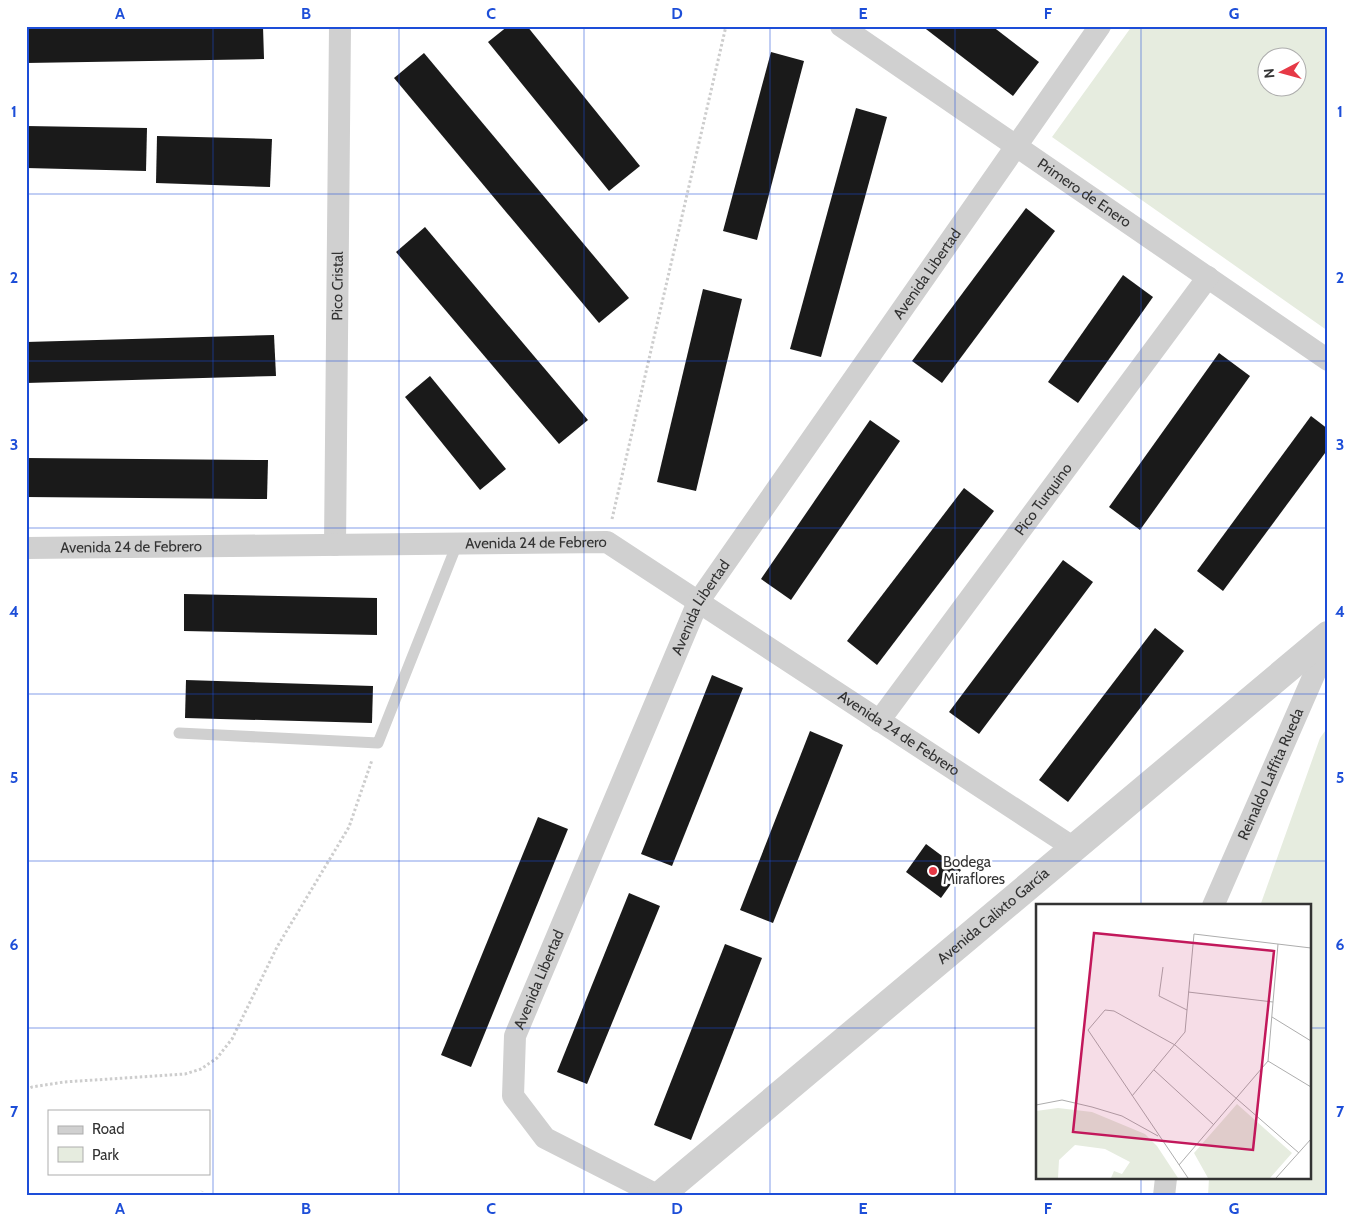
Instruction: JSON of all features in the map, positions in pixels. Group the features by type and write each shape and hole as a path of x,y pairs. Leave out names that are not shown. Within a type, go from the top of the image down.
{"street":[{"name":"Pico Cristal","path":"335,545 340,26"},
{"name":"Primero de Enero","path":"841,26 1328,360"},
{"name":"Avenida Libertad","path":"659,1196 545,1138 514,1096 515,1036 698,602 1100,26"},
{"name":"Pico Turquino","path":"879,721 1208,277"},
{"name":"Avenida 24 de Febrero","path":"26,548 607,542 1074,848"},
{"name":"Avenida Calixto García","path":"659,1196 1328,635"},
{"name":"Reinaldo Laffita Rueda","path":"1214,904 1328,643"},
{"path":"1164,1196 1166,1180"}],"lane":[{"path":"180,733 378,743 457,544"}],"path":[{"path":"607,542 726,26"},
{"path":"26,1090 32,1087 64,1082 185,1074 201,1069 217,1058 232,1039 276,947 348,828 378,743"},
{"path":"200,1196 202,1191"}],"green space":[{"path":"1132,26 1328,26 1328,331 1052,137"},
{"path":"1328,727 1328,1196 1208,1196 1209,1180 1312,1180 1312,904 1261,904 1320,738"}],"building":[{"path":"26,26 263,26 264,59 26,63"},
{"path":"508,26 527,26 640,166 609,191 488,42"},
{"path":"922,26 992,26 1039,62 1013,96"},
{"path":"771,52 804,61 757,240 723,231"},
{"path":"424,53 629,298 599,323 394,78"},
{"path":"856,108 887,117 821,357 790,349"},
{"path":"26,126 147,128 146,171 26,168"},
{"path":"157,136 272,139 270,187 156,183"},
{"path":"1026,208 1055,231 942,383 912,361"},
{"path":"425,227 588,420 559,444 396,252"},
{"path":"1123,275 1153,297 1078,403 1048,382"},
{"path":"703,289 742,299 696,491 657,482"},
{"path":"274,335 276,376 26,383 26,342"},
{"path":"1219,353 1250,376 1140,530 1109,507"},
{"path":"430,376 506,469 480,490 405,397"},
{"path":"1311,416 1328,429 1328,449 1223,591 1197,571"},
{"path":"870,420 900,441 791,600 761,579"},
{"path":"26,458 268,460 267,499 26,497"},
{"path":"964,488 994,511 877,665 847,641"},
{"path":"1063,560 1093,582 979,734 949,712"},
{"path":"184,594 377,598 377,635 184,631"},
{"path":"1155,628 1184,651 1068,802 1039,780"},
{"path":"712,675 743,688 672,866 641,854"},
{"path":"186,680 373,686 372,723 185,718"},
{"path":"810,731 843,745 773,923 740,910"},
{"path":"538,817 568,829 471,1067 441,1055"},
{"name":"Bodega Miraflores","path":"926,844 961,870 941,898 906,872"},
{"path":"629,893 660,906 587,1084 557,1072"},
{"path":"725,944 762,958 691,1140 654,1125"}],"place":[{"name":"Bodega Miraflores","path":"933,871"}]}
